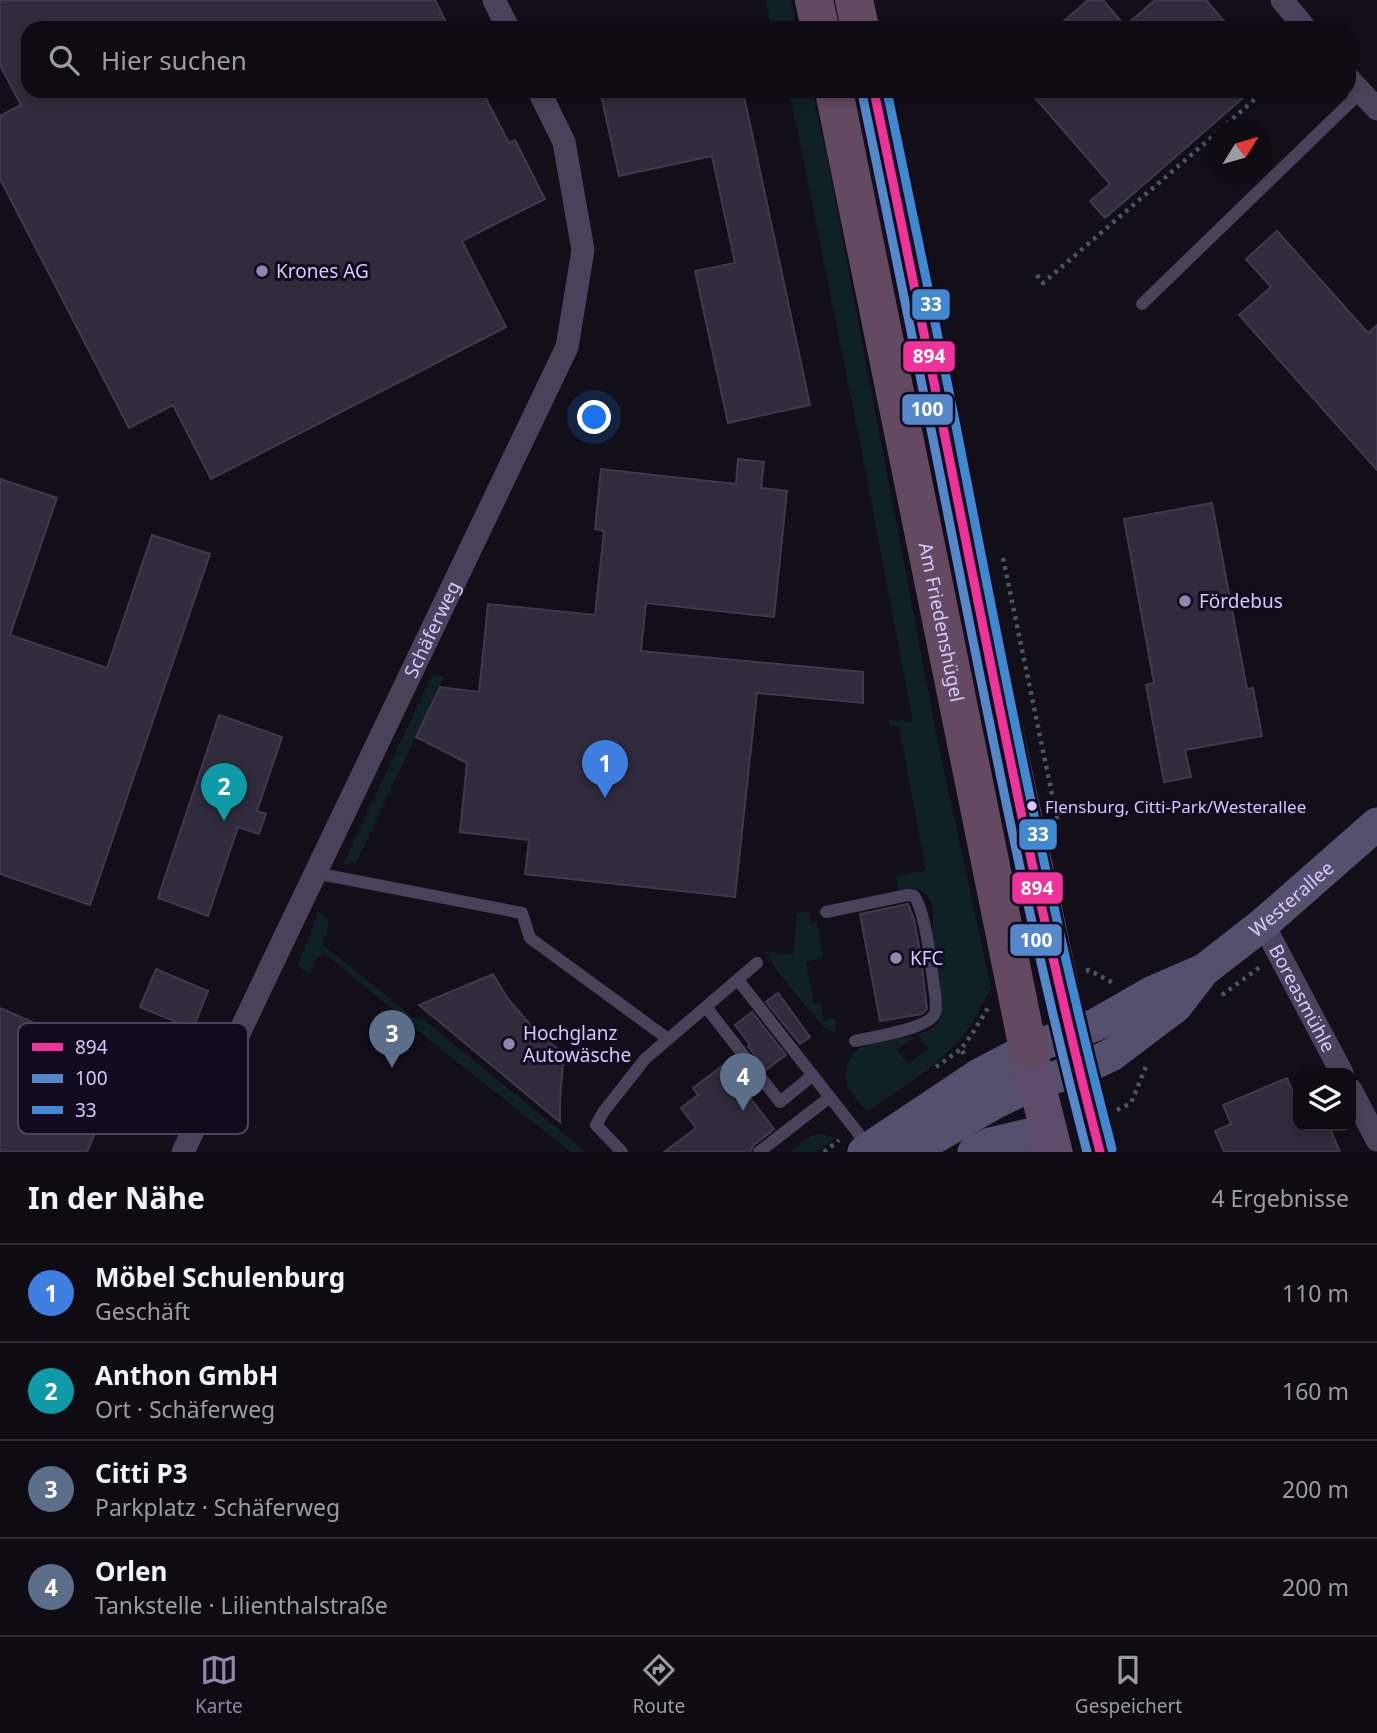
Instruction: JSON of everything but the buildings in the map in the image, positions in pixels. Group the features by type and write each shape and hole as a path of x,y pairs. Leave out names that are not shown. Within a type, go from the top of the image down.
{"highway":[{"path":"814,0 818,21"},
{"path":"854,0 858,21"},
{"name":"Am Friedenshügel","path":"835,98 1032,1066"},
{"name":"Am Friedenshügel","path":"875,98 993,684 1074,1051"}],"main road":[{"name":"Am Friedenshügel","path":"1074,1051 1100,1152"},
{"name":"Am Friedenshügel","path":"1032,1066 1052,1145"}],"street":[{"path":"494,0 504,21"},
{"path":"1282,0 1299,21"},
{"name":"Schäferweg","path":"243,1023 568,347 583,250 564,142 542,98"},
{"name":"Westerallee","path":"1032,1066 1074,1051 1095,1025 1152,993 1209,985 1263,924 1377,824"},
{"name":"Boreasmühle","path":"1263,924 1339,1068"},
{"path":"867,1150 979,1075 1032,1066"},
{"path":"909,1152 996,1102 1032,1066"},
{"path":"1356,1100 1377,1140"},
{"name":"Schäferweg","path":"183,1152 191,1134"},
{"path":"974,1152 990,1144 1028,1135 1052,1145"}],"lane":[{"path":"1142,304 1367,96"},
{"path":"316,873 522,913 530,938 668,1039"},
{"path":"826,912 908,895 914,896 918,901 924,926 936,1001 935,1013 929,1021 919,1026 855,1041"},
{"path":"622,1152 596,1125 604,1111 645,1059 757,963"},
{"path":"738,980 830,1097 867,1150"},
{"path":"706,1007 780,1102 813,1075"},
{"path":"759,1152 830,1097"}],"path":[{"path":"1232,119 1256,98"},
{"path":"1037,275 1043,283 1209,140"},
{"path":"1209,985 1279,954"},
{"path":"1119,1120 1117,1110 1131,1103 1150,1059"}],"shaded area":[{"path":"765,0 791,0 796,21 770,21"},
{"path":"790,98 814,98 827,156 937,738 991,988 970,1027 945,1055 867,1112 852,1093 846,1080 850,1059 855,1052 862,1046 879,1040 915,1037 897,1050 908,1064 928,1049 918,1035 937,1023 942,1010 933,948 931,902 918,890 899,892 896,876 926,870 899,727 889,725 889,720 913,722"},
{"path":"432,675 444,676 356,863 343,864"},
{"path":"318,911 329,926 322,944 416,1019 423,1019 586,1152 571,1152 324,953 316,959 310,974 303,970 298,963"},
{"path":"809,911 811,922 817,922 823,958 806,962 814,1004 820,1003 824,1020 835,1018 836,1030 833,1032 825,1029 781,976 765,952 793,954 797,913"},
{"path":"822,1134 835,1138 817,1152 790,1152 812,1135"}],"transit line":[{"name":"100","path":"863,98 1004,792 1043,972 1087,1152"},
{"name":"894","path":"875,98 1017,791 1056,972 1100,1152"},
{"name":"33","path":"888,98 1028,789 1112,1149"}],"place":[{"name":"Krones AG","path":"262,271"},
{"name":"Fördebus","path":"1185,601"},
{"name":"Möbel Schulenburg","path":"605,798"},
{"name":"Flensburg, Citti-Park/Westerallee","path":"1032,806"},
{"name":"Anthon GmbH","path":"224,821"},
{"name":"KFC","path":"896,958"},
{"name":"Hochglanz Autowäsche","path":"509,1044"},
{"name":"Citti P3","path":"392,1068"},
{"name":"Orlen","path":"743,1111"}]}
